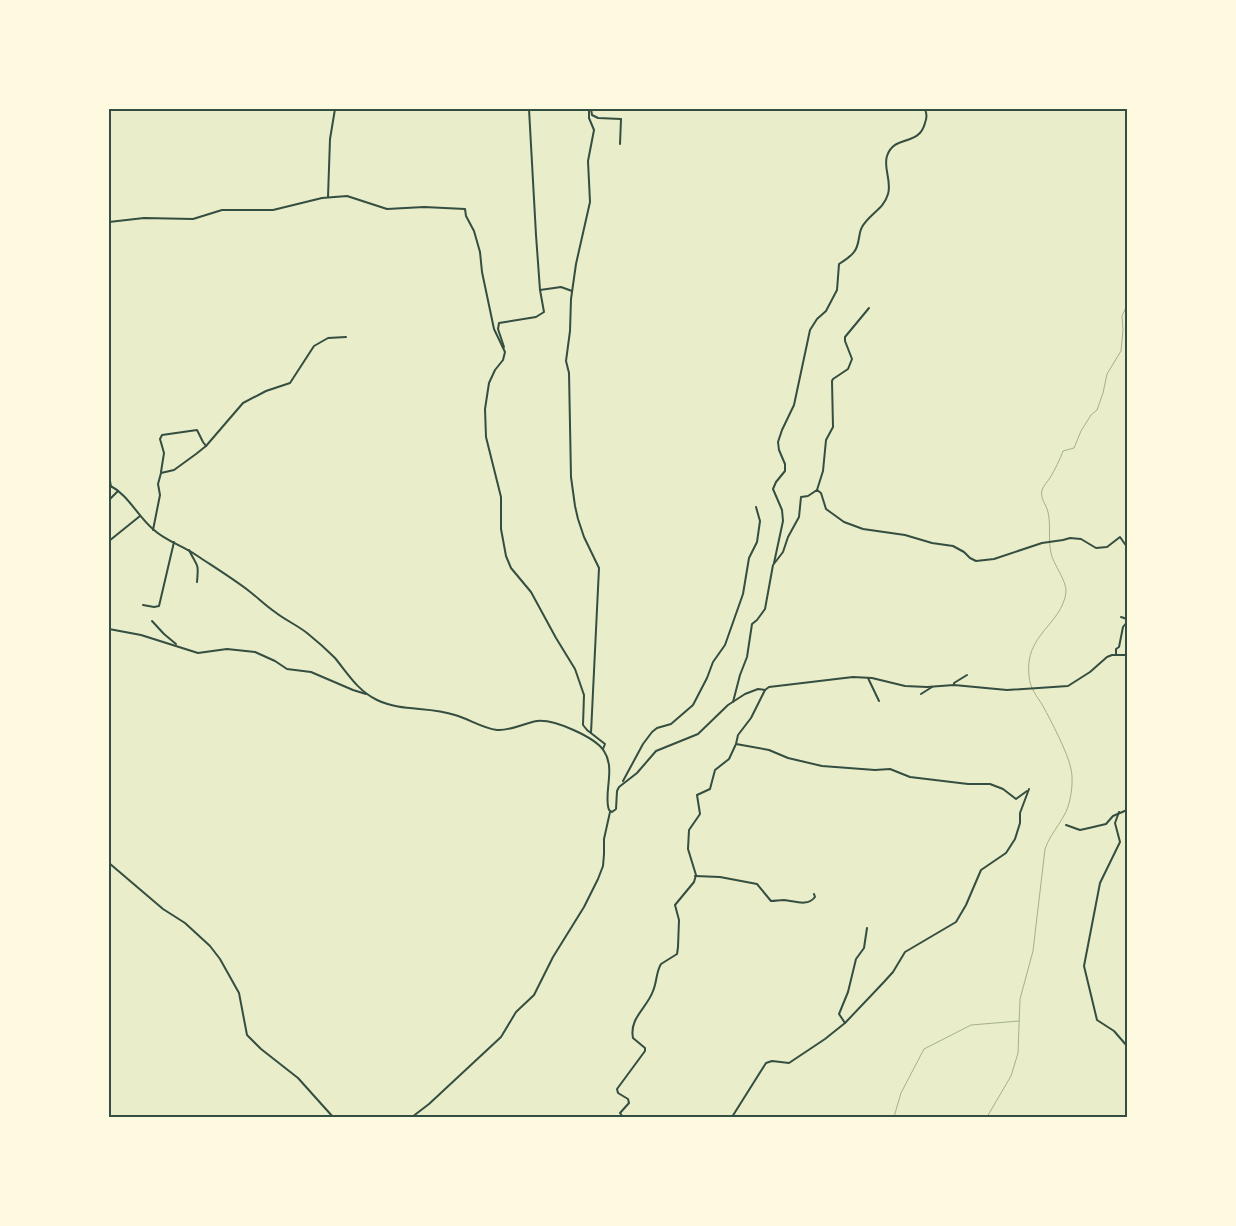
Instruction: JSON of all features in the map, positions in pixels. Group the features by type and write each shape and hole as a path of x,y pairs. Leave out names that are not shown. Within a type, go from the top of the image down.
{"street":[{"path":"328,197 330,138 335,109"},
{"path":"529,109 540,290 544,312 542,315 499,323 498,330 504,346 505,356 494,370 489,382 485,409 486,437 500,497 504,549 511,568 526,584 575,668 584,695 583,725 586,730 605,744 603,750"},
{"path":"590,109 592,115 598,118 621,119 620,144"},
{"path":"590,109 589,118 594,130 588,161 590,202 576,264 566,361 569,373 571,477 578,519 584,537 598,562 599,568 591,733"},
{"path":"733,702 747,657 752,624 764,609 783,521 782,510 773,488 786,471 778,442 794,405 810,330 826,311 836,290 839,264 855,251 862,227 869,218 878,212 888,195 890,183 886,166 887,156 896,144 918,137 922,132 927,115 925,109"},
{"path":"109,222 144,218 193,219 222,210 279,210 328,197 348,196 387,209 424,207 465,209 480,252 482,272 494,329 504,346"},
{"path":"540,290 561,287 572,291"},
{"path":"773,565 783,552 788,537 799,517 801,497 808,496 817,490 823,471 826,440 833,427 832,381 848,369 852,359 845,337 869,308"},
{"path":"161,473 174,470 206,446 243,403 290,383 314,346 328,338 346,337"},
{"path":"153,530 160,495 158,484 164,453 160,439 162,435 197,430 206,446"},
{"path":"109,475 110,486 118,490 132,504 153,530 189,550 248,590 274,612 308,634 329,653 354,683 380,701 395,706 431,709 453,714 495,730 507,729 536,721 550,721 575,730 603,750 609,768 607,805 610,812 604,839 604,859 598,878 584,907 552,957 534,995 516,1012 501,1038 412,1117"},
{"path":"109,500 118,490"},
{"path":"817,490 821,492 826,509 844,522 863,529 905,535 932,543 953,546 976,561 994,559 1042,543 1070,538 1081,539 1096,548 1106,547 1120,537 1127,547"},
{"path":"610,812 614,812 616,809 617,791 643,744 657,728 670,724 693,705 713,662 725,645 744,594 749,558 757,542 760,521 756,507"},
{"path":"109,540 140,516"},
{"path":"143,606 154,608 159,606 174,542"},
{"path":"189,550 198,567 197,582"},
{"path":"1116,654 1122,626 1127,620 1121,617"},
{"path":"152,621 178,645"},
{"path":"109,629 141,635 198,652 231,649 255,652 287,669 311,672 353,690 368,694"},
{"path":"623,1117 620,1113 629,1103 626,1098 618,1093 617,1089 646,1051 634,1038 633,1025 638,1014 651,998 659,966 677,954 679,920 675,905 677,900 692,886 696,876 688,847 689,828 700,814 697,795 710,788 714,770 728,760 738,735 751,718 765,690 770,686 853,676 905,686 1040,689 1068,686 1090,672 1107,657 1116,654 1127,655"},
{"path":"954,686 954,682 967,675"},
{"path":"868,678 879,701"},
{"path":"920,694 932,687"},
{"path":"622,783 637,772 658,749 698,734 733,702 753,690 765,690"},
{"path":"732,1117 766,1063 772,1061 792,1062 845,1023 889,976 905,952 956,922 982,870 1006,853 1014,839 1020,823 1020,812 1029,789 1016,799 1003,788 990,784 968,784 910,777 890,769 875,770 822,766 788,758 769,750 736,744"},
{"path":"1066,825 1080,830 1106,824 1119,812 1127,810"},
{"path":"1119,812 1115,822 1120,839 1100,883 1084,970 1091,989 1097,1020 1114,1031 1127,1046"},
{"path":"109,863 163,909 185,922 210,946 220,959 239,993 247,1035 261,1049 298,1078 333,1117"},
{"path":"696,876 720,877 757,884 771,901 783,900 806,903 812,901 815,897 814,894"},
{"path":"845,1023 839,1014 848,992 856,959 864,948 867,928"}],"waterway":[{"path":"987,1117 1011,1076 1018,1053 1020,999 1033,951 1045,849 1066,812 1072,788 1072,773 1069,762 1059,737 1032,689 1029,676 1029,662 1032,650 1037,640 1058,613 1066,592 1051,553 1049,517 1042,499 1042,490 1054,471 1063,451 1074,448 1081,431 1091,415 1097,410 1107,374 1121,351 1122,316 1127,305"},
{"path":"894,1117 901,1093 924,1049 971,1025 1019,1021"}]}
